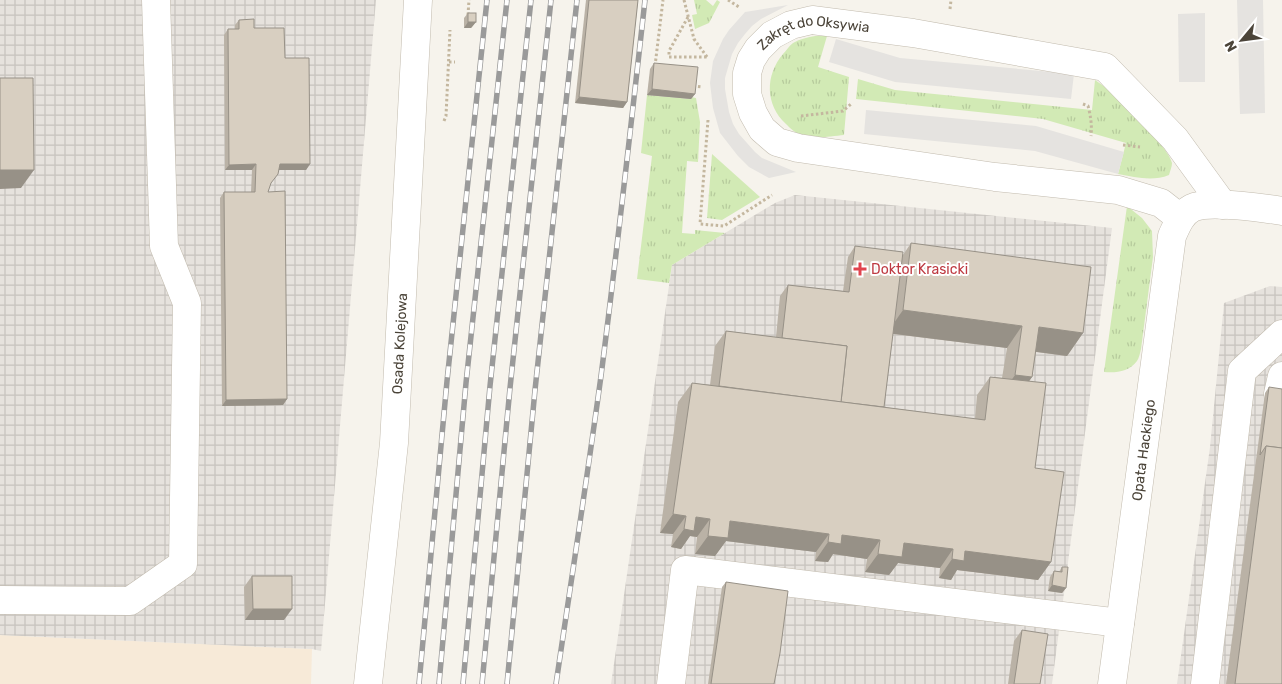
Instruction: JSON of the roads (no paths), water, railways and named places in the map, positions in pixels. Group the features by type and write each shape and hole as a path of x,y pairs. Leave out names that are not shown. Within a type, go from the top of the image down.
{"street":[{"path":"0,600 130,601 183,564 187,303 164,246 156,0"},
{"name":"Osada Kolejowa","path":"368,684 394,443 418,0"},
{"name":"Zakręt do Oksywia","path":"1180,218 1161,203 1118,190 995,177 798,148 777,142 762,129 753,113 747,94 747,73 751,60 758,49 772,35 791,25 812,20 913,33 1105,67 1175,139 1223,205"},
{"path":"1180,218 1193,208 1207,204 1282,211"},
{"name":"Opata Hackiego","path":"1112,684 1172,236 1180,218"},
{"path":"1205,684 1242,371 1282,334"},
{"path":"671,684 685,570 1120,623"}],"railway":[{"path":"419,684 447,381 487,0"},
{"path":"439,684 466,383 507,0"},
{"path":"463,684 490,386 531,0"},
{"path":"482,684 510,388 551,0"},
{"path":"507,684 535,390 577,0"},
{"path":"556,684 601,376 645,0"}],"place":[{"name":"Doktor Krasicki","path":"860,269"}]}
